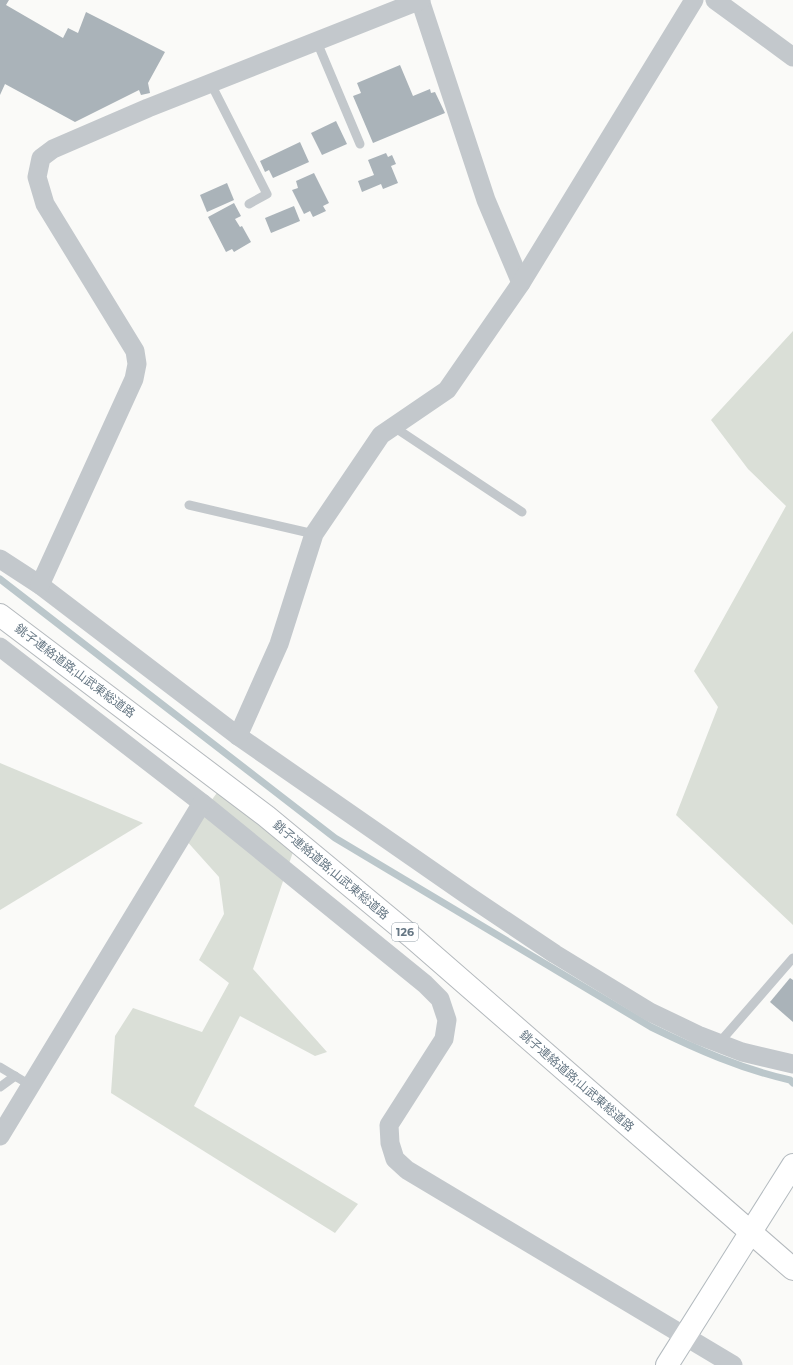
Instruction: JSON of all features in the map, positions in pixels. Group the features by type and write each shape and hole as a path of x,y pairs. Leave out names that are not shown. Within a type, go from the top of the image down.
{"main road":[{"name":"銚子連絡道路;山武東総道路","path":"0,615 272,821 412,937 751,1230 793,1269"},
{"path":"667,1365 793,1165"}],"street":[{"path":"40,585 134,379 137,364 135,351 45,204 37,177 41,158 53,149 210,84 421,0 486,200 520,283"},
{"path":"238,736 279,644 314,534 382,435 447,390 520,283 694,0"},
{"path":"715,0 793,57"},
{"path":"0,559 40,585 238,736 467,895 555,954 650,1012 698,1035 742,1052 793,1064"},
{"path":"0,647 202,803 424,984 440,999 447,1020 444,1039 389,1125 390,1143 396,1159 414,1174 733,1365"},
{"path":"0,1136 23,1080 202,803"}],"lane":[{"path":"316,42 360,144"},
{"path":"210,84 267,194 249,204"},
{"path":"394,427 522,512"},
{"path":"189,505 314,534"},
{"path":"720,1044 793,958"},
{"path":"0,1066 23,1080"},
{"path":"0,1087 23,1080"}],"shaded area":[{"path":"793,331 793,925 676,815 718,707 694,671 786,506 748,469 711,420"},
{"path":"0,763 143,823 0,910"},
{"path":"219,790 293,852 253,969 327,1052 315,1056 240,1016 194,1106 358,1204 335,1233 111,1093 115,1036 133,1008 202,1032 229,983 199,960 224,914 219,877 184,838"}],"building":[{"path":"0,0 9,0 6,5 63,38 68,28 78,33 86,12 165,52 148,83 150,93 141,95 139,90 75,122 5,84 0,95"},
{"path":"400,65 413,96 430,89 431,93 435,92 445,113 373,143 353,96 361,93 357,83"},
{"path":"336,121 347,144 322,155 311,133"},
{"path":"300,142 309,162 273,178 269,170 265,172 260,161"},
{"path":"386,153 388,157 392,155 396,164 391,166 398,183 383,189 381,184 362,192 358,181 374,175 368,160"},
{"path":"314,173 329,203 323,206 326,211 313,217 310,211 304,214 292,190 298,188 296,181"},
{"path":"227,183 234,200 207,212 200,195"},
{"path":"234,203 241,216 235,219 240,227 242,226 251,242 234,252 232,249 226,252 208,217"},
{"path":"294,206 300,221 271,233 265,218"},
{"path":"790,978 793,980 793,1022 770,1002"}],"waterway":[{"path":"0,579 335,838 651,1027 719,1058 790,1080 793,1083"}]}
